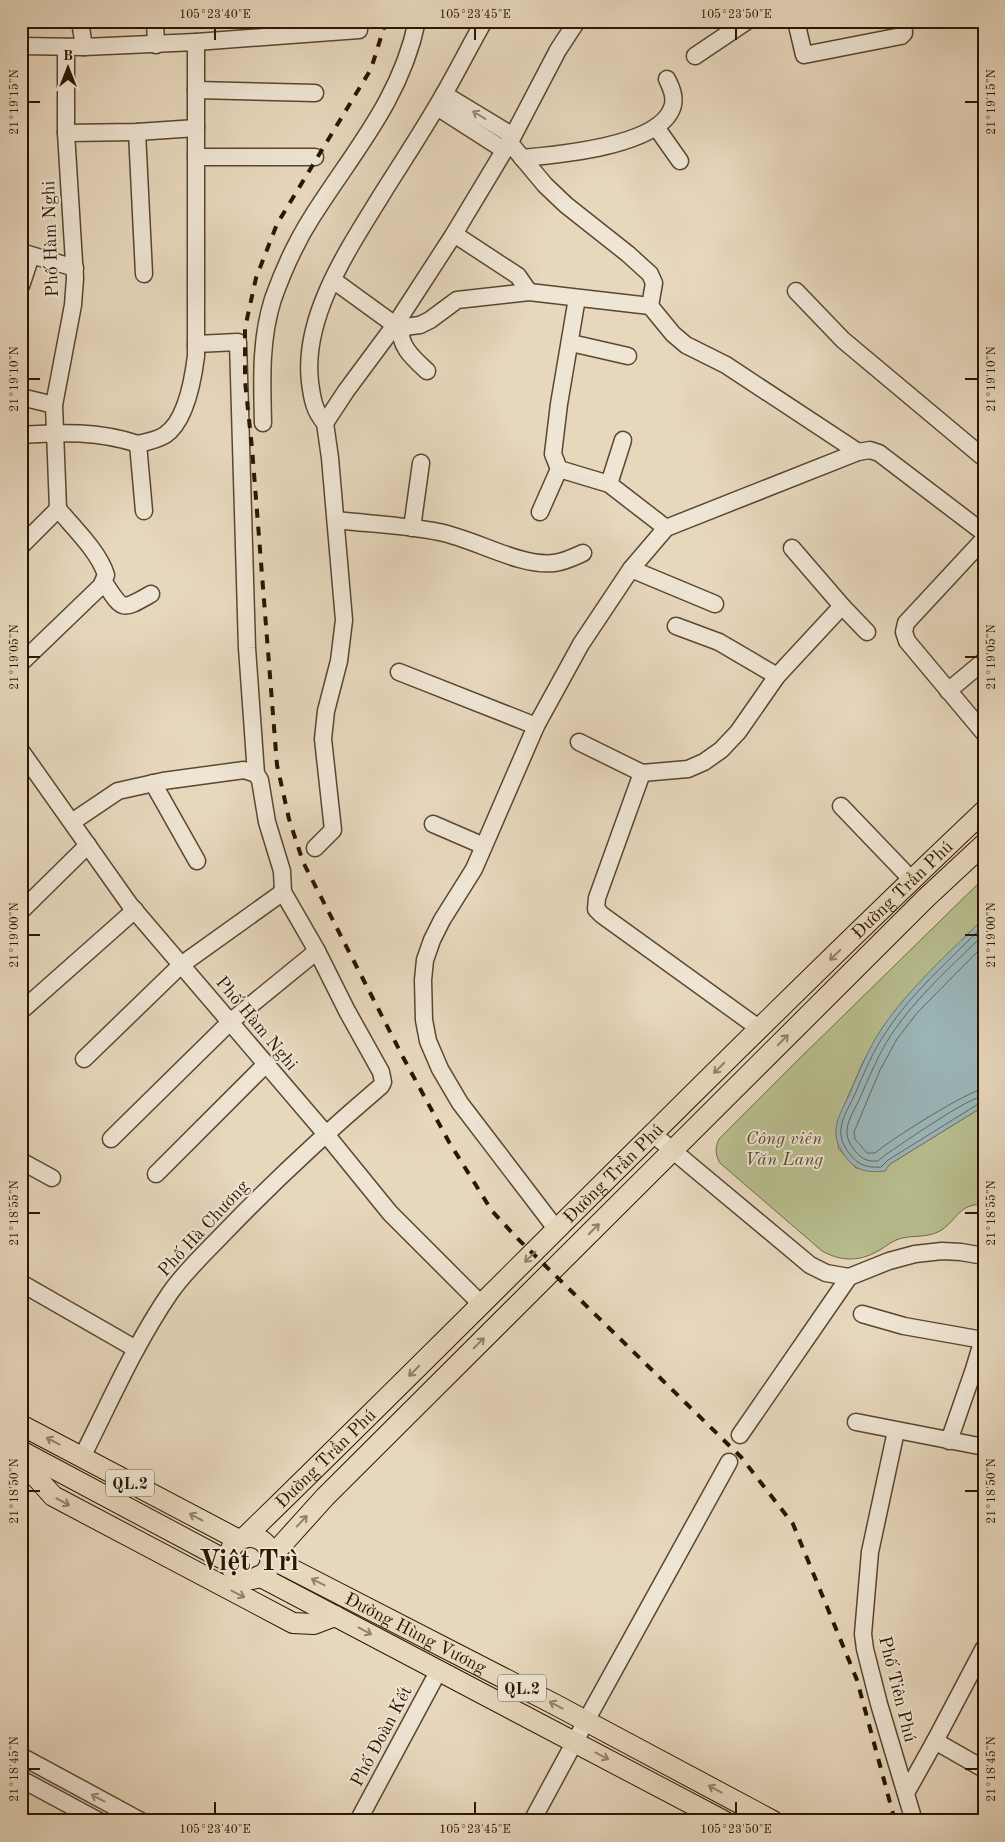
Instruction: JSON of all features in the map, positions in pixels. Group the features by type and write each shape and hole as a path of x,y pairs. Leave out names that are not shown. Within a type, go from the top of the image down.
{"main road":[{"name":"Đường Trần Phú","path":"242,1539 984,811"},
{"name":"Đường Trần Phú","path":"270,1558 325,1497 926,898 984,844"},
{"name":"QL.2","path":"21,1425 242,1539 252,1538 262,1542 268,1548 270,1558"},
{"name":"QL.2","path":"22,1451 229,1562 233,1570 241,1576 250,1578 259,1576"},
{"path":"22,1451 36,1478 53,1496 194,1571 292,1622 314,1624 335,1616"},
{"path":"229,1562 231,1549 242,1539"},
{"path":"259,1576 268,1568 270,1558"},
{"name":"Đường Hùng Vương","path":"270,1558 586,1721 773,1821"},
{"name":"Đường Hùng Vương","path":"259,1576 724,1821"}],"street":[{"path":"80,21 84,47"},
{"path":"155,21 156,45"},
{"path":"263,423 264,340 273,300 298,240 368,134 394,90 409,52 417,21"},
{"path":"315,848 333,830 323,739 326,711 339,661 344,631 344,608 325,423 315,410 309,374 309,355 315,327 333,280 358,233 441,101 484,21"},
{"path":"325,423 346,391 398,326 509,143 558,50 577,21"},
{"path":"695,56 747,21"},
{"path":"796,21 804,55 901,36 904,33 903,21"},
{"path":"21,46 66,48 156,45 359,30"},
{"path":"21,435 56,432 90,433 108,435 138,444 151,442 166,435 176,423 192,386 196,344 196,42"},
{"name":"Phố Hàm Nghi","path":"58,509 54,405 73,305 75,268 66,133 66,48"},
{"path":"522,158 556,156 596,149 656,128 665,120 673,104 673,94 666,80"},
{"path":"196,90 315,94"},
{"path":"441,101 509,143 545,184 566,204 650,274 654,283 650,306"},
{"path":"66,133 137,132 196,128"},
{"path":"656,128 680,160"},
{"path":"137,132 144,274"},
{"path":"196,157 315,157"},
{"path":"454,234 518,276 530,292"},
{"path":"21,286 26,254 75,268"},
{"path":"333,280 398,326 420,325 457,300 530,292 650,306 686,345 726,365 858,452"},
{"path":"796,291 843,340 984,458"},
{"path":"577,298 559,404 553,454 560,469 609,484 666,528"},
{"path":"398,326 406,349 427,371"},
{"path":"110,1139 230,1022 317,951 283,892 282,871 267,822 260,780 256,774 247,648 238,342 196,344"},
{"path":"570,342 628,356"},
{"path":"21,397 54,405"},
{"path":"609,484 623,440"},
{"path":"138,444 144,511"},
{"path":"557,1230 460,1103 440,1069 428,1041 424,1020 423,986 425,960 442,920 474,869 536,726 581,644 632,569 666,528 858,452 870,450 880,453 984,533"},
{"path":"412,528 421,463"},
{"path":"540,512 560,469"},
{"path":"21,546 58,509 88,545 106,575 104,582 21,663"},
{"path":"336,520 412,528 456,536 514,557 534,562 552,563 563,561 583,553"},
{"path":"984,539 906,624 904,632 907,641 984,733"},
{"path":"792,548 867,632"},
{"path":"632,569 715,604"},
{"path":"104,582 118,604 123,607 151,594"},
{"path":"579,742 642,773 688,769 704,762 721,750 745,724 777,676 842,606"},
{"path":"676,626 719,642 777,676"},
{"path":"948,692 984,661"},
{"path":"399,672 536,726"},
{"name":"Phố Hàm Nghi","path":"21,751 134,910 325,1133 390,1213 481,1304"},
{"path":"72,822 118,791 153,783 244,770 256,774"},
{"path":"642,773 597,898 596,909 760,1029"},
{"path":"153,783 198,861"},
{"path":"841,806 912,880"},
{"path":"433,824 484,846"},
{"path":"21,911 88,845"},
{"path":"84,1059 181,965 283,892"},
{"path":"21,1011 134,910"},
{"name":"Phố Hà Chương","path":"82,1457 136,1349 161,1307 185,1274 247,1209 325,1133 381,1086 383,1082 381,1072 347,1011 317,951"},
{"path":"156,1174 266,1064"},
{"path":"653,1134 810,1265 826,1273 849,1277 889,1261 915,1254 942,1251 984,1256"},
{"path":"21,1161 52,1178"},
{"path":"740,1435 849,1277"},
{"path":"21,1283 136,1349"},
{"path":"862,1314 904,1326 983,1338 949,1441"},
{"path":"856,1422 984,1447"},
{"name":"Phố Tiên Phú","path":"896,1431 870,1552 863,1634 879,1704 906,1793"},
{"path":"532,1821 729,1462"},
{"name":"Phố Tiên Phú","path":"906,1793 984,1648"},
{"name":"Phố Đoàn Kết","path":"358,1821 439,1670"},
{"path":"935,1741 984,1770"},
{"path":"21,1756 141,1821"},
{"path":"44,1792 54,1774"},
{"path":"21,1779 99,1821"},
{"path":"906,1793 914,1821"}],"green space":[{"name":"Công viên Văn Lang","path":"984,878 984,918 903,1001 882,1029 863,1062 844,1106 838,1148 856,1168 884,1171 890,1164 984,1106 984,1205 969,1206 940,1231 896,1240 879,1251 856,1259 836,1257 822,1251 720,1163 716,1151 719,1139"}],"water":[{"path":"984,918 984,1106 890,1164 885,1171 873,1172 862,1170 853,1165 845,1156 837,1139 836,1132 839,1117 861,1068 882,1028 905,998"}],"railway":[{"path":"386,21 371,69 277,224 256,278 245,328 245,381 277,765 289,819 303,862 404,1059 449,1142 492,1211 517,1238 741,1457 793,1524 857,1680 895,1821"}],"district":[{"name":"Việt Trì","path":"249,1560"}]}
